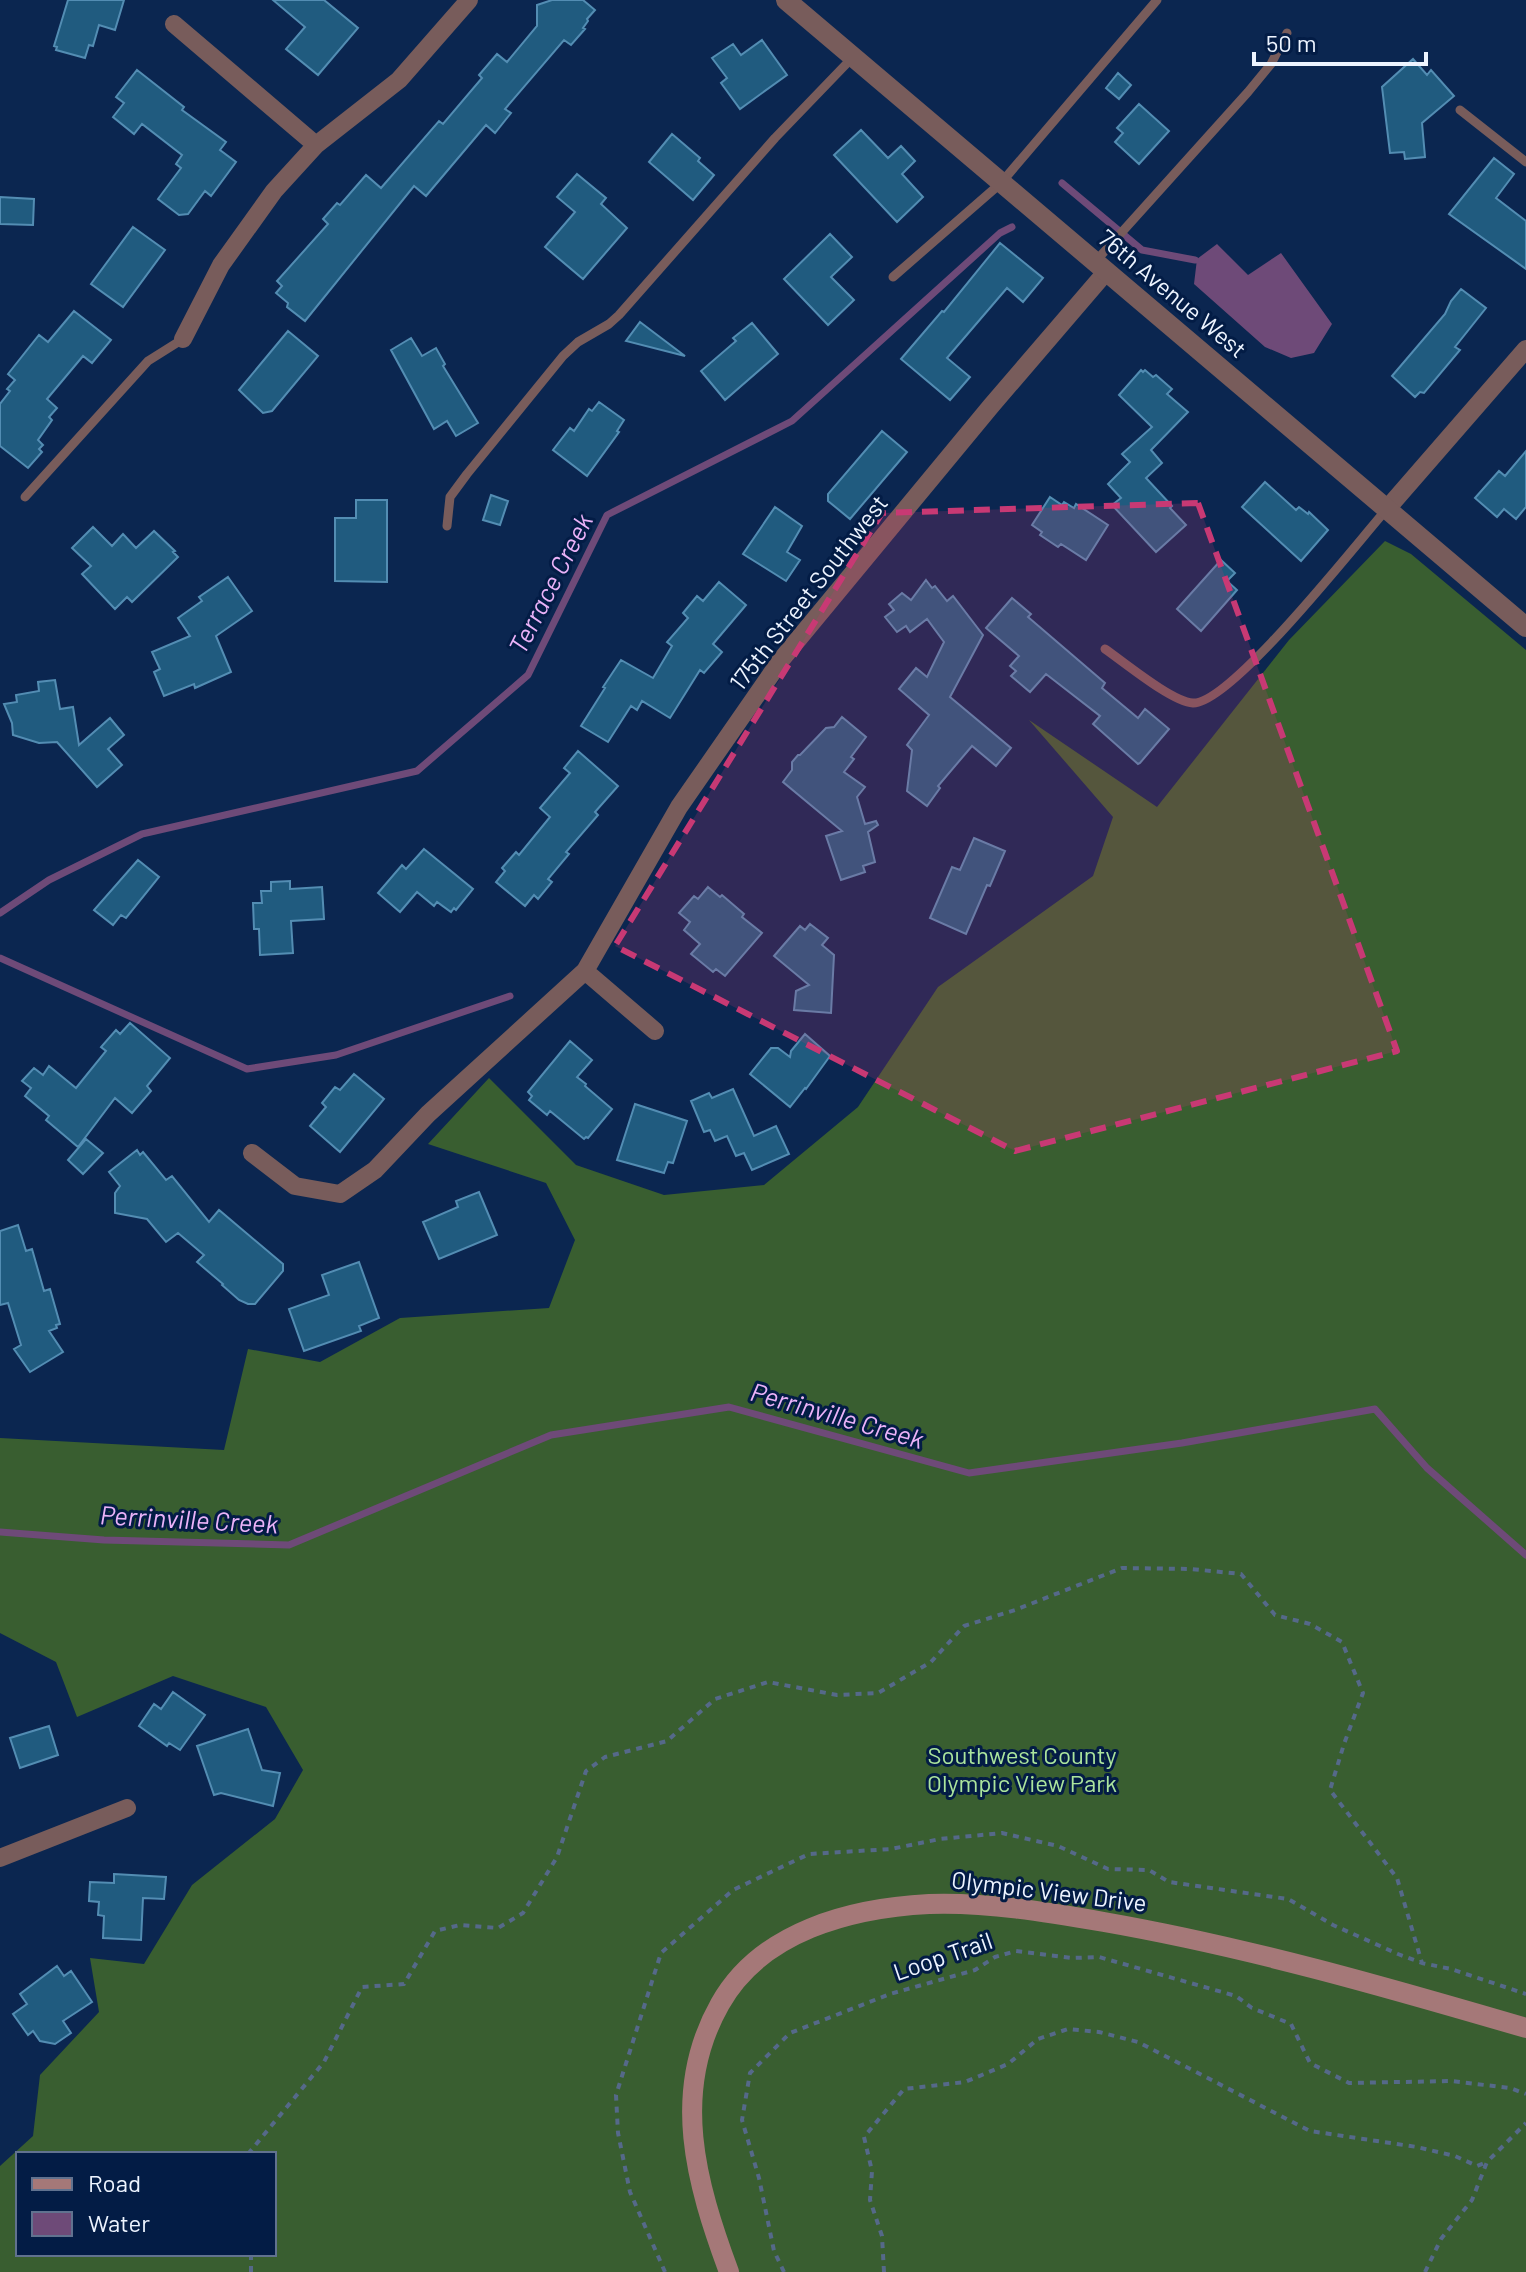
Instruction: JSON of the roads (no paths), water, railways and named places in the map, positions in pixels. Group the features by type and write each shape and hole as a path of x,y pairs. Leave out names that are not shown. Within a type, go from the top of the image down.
{"main road":[{"name":"Olympic View Drive","path":"729,2272 694,2151 691,2095 703,2042 726,1992 741,1973 788,1938 837,1919 895,1907 932,1904 1064,1915 1278,1958 1526,2028"}],"street":[{"path":"183,339 221,265 274,191 316,145 399,80 469,0"},
{"name":"76th Avenue West","path":"786,0 1526,627"},
{"path":"174,24 316,145"},
{"name":"175th Street Southwest","path":"252,1153 295,1186 340,1194 375,1170 428,1114 585,971 679,807 781,660 991,406 1101,267"},
{"path":"1386,510 1526,349"},
{"path":"585,971 655,1031"},
{"path":"0,1858 127,1808"}],"lane":[{"path":"893,277 1001,183 1157,0"},
{"path":"1101,267 1271,64 1287,33"},
{"path":"447,526 450,497 563,356 578,342 619,315 775,138 853,57"},
{"path":"1460,110 1526,162"},
{"path":"25,497 148,361 183,339"},
{"path":"1105,649 1178,700 1195,703 1214,696 1262,653 1386,510"}],"water":[{"path":"1217,244 1248,275 1281,253 1332,324 1314,353 1291,358 1265,347 1194,284 1197,259"}],"waterway":[{"name":"Terrace Creek","path":"1062,183 1142,250 1195,260"},
{"name":"Terrace Creek","path":"0,913 49,880 142,834 417,771 528,675 607,515 792,421 1000,233 1012,227"},
{"path":"0,958 247,1069 336,1055 510,996"},
{"name":"Perrinville Creek","path":"0,1532 104,1540 289,1545 551,1435 729,1407 969,1473 1182,1443 1375,1409 1427,1468 1526,1555"}],"park label":[{"name":"Southwest County Olympic View Park","path":"1022,1770"}]}
